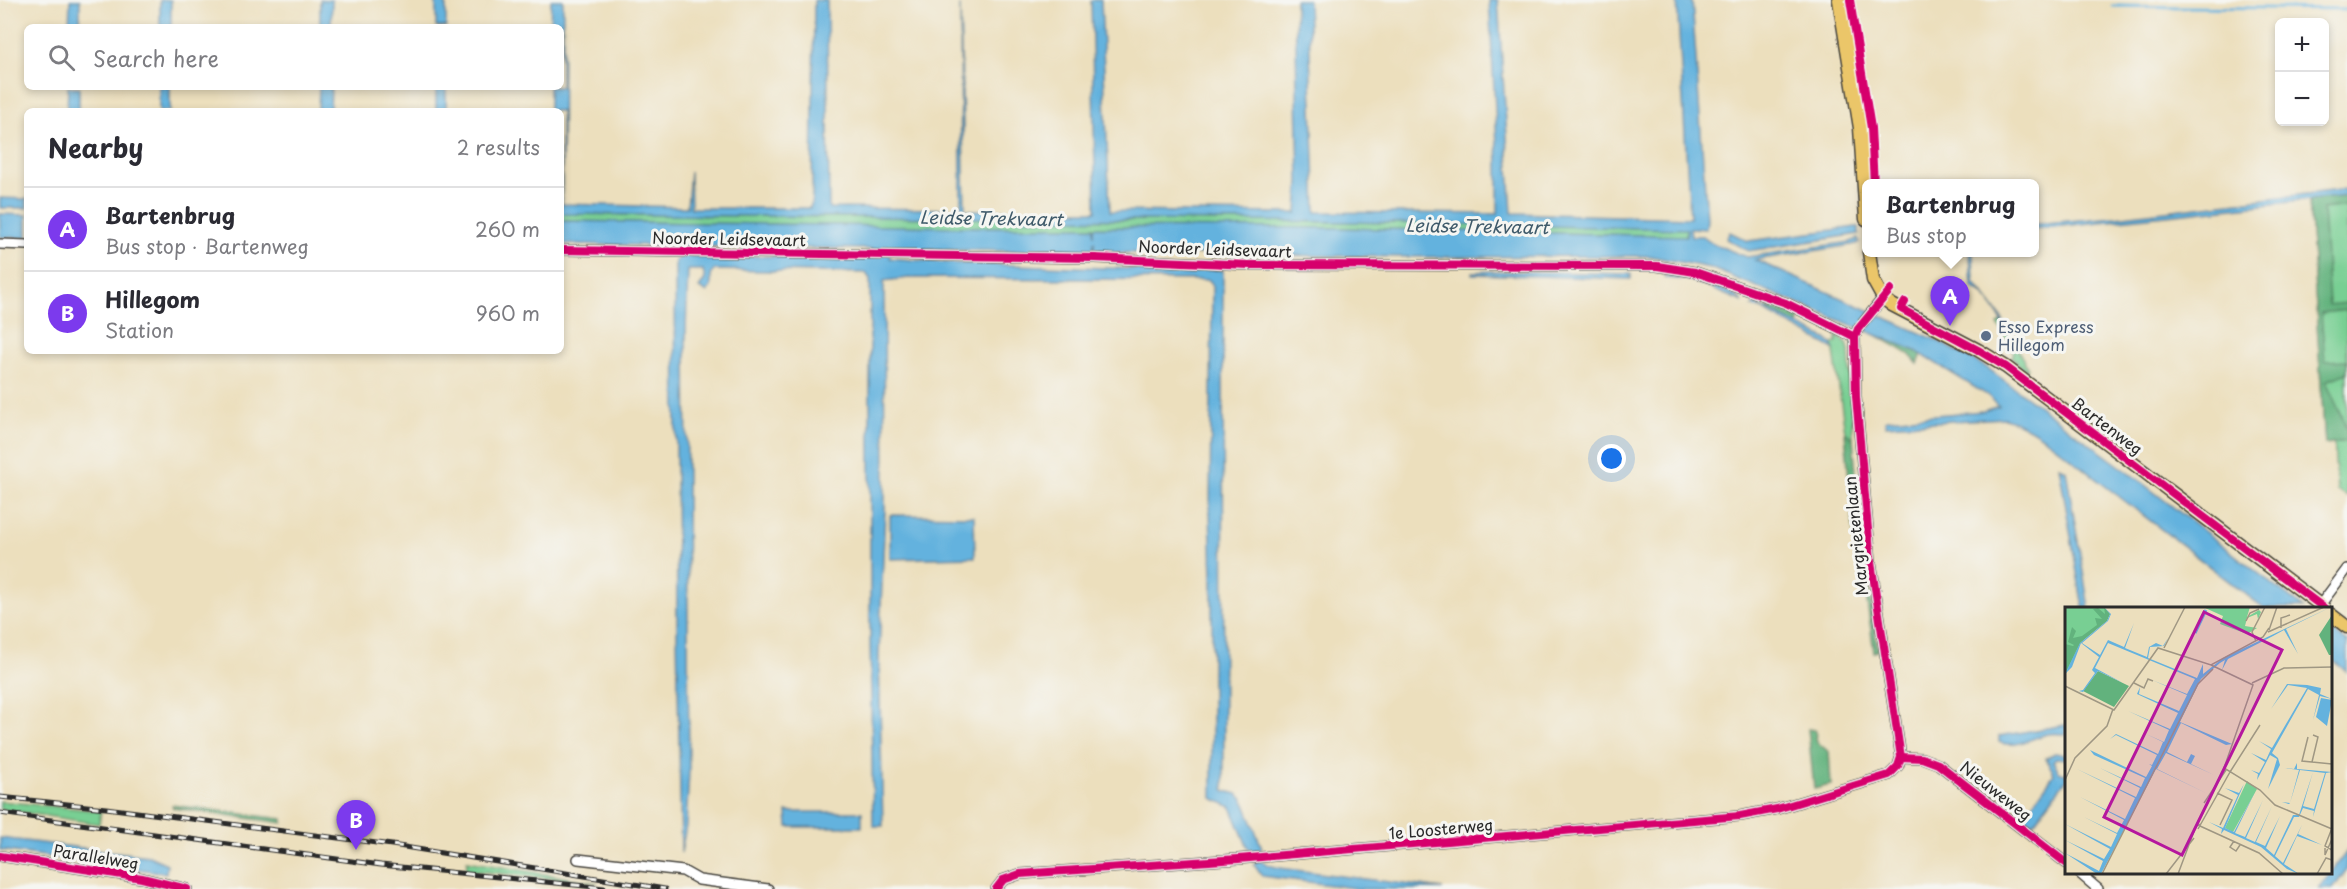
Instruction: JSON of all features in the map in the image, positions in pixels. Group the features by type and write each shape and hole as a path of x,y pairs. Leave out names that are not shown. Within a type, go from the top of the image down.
{"main road":[{"path":"1839,0 1860,128 1863,179"},
{"path":"1870,257 1873,280 1883,298"},
{"name":"Bartenweg","path":"1883,298 2006,367 2319,607"},
{"name":"Bartenweg","path":"2332,616 2347,627"},
{"path":"2332,621 2347,633"}],"street":[{"path":"0,244 24,245"},
{"name":"Noorder Leidsevaart","path":"564,250 1095,258 1249,265 1657,266 1695,272 1786,303 1856,333"},
{"path":"1856,333 1883,298"},
{"name":"Margrietenlaan","path":"1856,333 1856,397 1871,562 1901,757"},
{"path":"2323,607 2347,569"},
{"name":"1e Loosterweg","path":"996,889 1003,880 1020,874 1269,857 1740,816 1778,809 1889,775 1898,766 1901,757"},
{"name":"Nieuweweg","path":"1901,757 1922,758 1938,764 2065,861"},
{"name":"Parallelweg","path":"0,856 142,878 187,889"},
{"path":"578,859 683,871 699,880 768,889"},
{"path":"2079,874 2098,889"}],"green space":[{"path":"2347,196 2347,440 2340,442 2347,441 2347,497 2337,491 2334,443 2325,444 2309,200"},
{"path":"2347,196 2347,206 2323,209 2329,305 2347,303 2347,310 2321,313 2325,361 2347,360 2347,373 2326,381 2347,429 2347,441 2325,444 2309,200"},
{"path":"564,214 1687,228 1687,236 1336,228 957,227 564,221"},
{"path":"1768,306 1801,316 1798,325 1768,309"},
{"path":"2002,322 2028,368 2025,369 2012,356 2014,353 1998,324"},
{"path":"1873,333 1922,354 1918,364 1909,354"},
{"path":"1837,336 1847,343 1849,350 1853,438 1845,432 1833,344 1837,343"},
{"path":"1845,432 1853,438 1861,538 1854,537"},
{"path":"1860,551 1864,551 1878,651 1874,652"},
{"path":"1808,729 1815,730 1817,742 1829,752 1831,785 1814,789"},
{"path":"0,801 101,811 99,824 0,809"},
{"path":"172,805 283,819 283,823 173,808"},
{"path":"467,861 598,883 466,870"}],"water":[{"path":"70,0 80,0 80,24 69,24"},
{"path":"160,0 171,0 171,24 160,24"},
{"path":"320,0 332,0 331,24 320,24"},
{"path":"436,0 446,0 446,24 436,24"},
{"path":"551,0 563,0 563,24 550,24"},
{"path":"814,0 827,0 829,208 961,209 960,5 965,210 1096,211 1091,0 1101,0 1110,211 1297,213 1299,181 1295,0 1308,0 1316,212 1498,214 1498,163 1489,0 1498,0 1512,213 1690,218 1677,0 1692,0 1707,219 1706,229 1690,228 1691,236 1703,236 1714,244 1747,257 1858,239 1859,243 1852,245 1755,260 1936,340 1986,367 2132,475 2302,607 2263,607 2055,446 2018,423 2005,418 1886,425 1885,420 1887,419 1983,411 1999,406 1987,395 1916,351 1710,268 1650,256 1406,257 889,249 890,258 952,263 1223,270 1224,789 1243,799 1262,848 1252,852 1248,848 1231,807 1212,798 1210,512 1212,284 1209,280 909,278 884,281 885,509 879,657 883,826 873,826 870,640 870,279 866,273 714,270 711,276 711,287 706,292 699,288 705,279 703,270 688,270 686,331 689,772 686,826 681,853 675,261 681,256 873,257 872,249 564,244 564,221 957,227 1336,228 1686,236 1687,229 1350,222 564,214 564,204 687,207 690,172 691,208 810,208 812,202"},
{"path":"68,90 79,90 79,108 67,108"},
{"path":"159,90 170,90 170,108 159,108"},
{"path":"319,90 331,90 330,108 318,108"},
{"path":"436,90 446,90 446,108 436,108"},
{"path":"549,90 563,90 562,108 549,108"},
{"path":"2347,189 2347,196 2039,228 2039,224 2115,217"},
{"path":"0,198 24,199 24,208 0,208"},
{"path":"0,214 24,215 24,238 0,237"},
{"path":"1859,227 1859,234 1748,251 1726,239 1730,232 1748,241"},
{"path":"1970,257 1973,257 1974,282 1987,298 1972,287"},
{"path":"1472,272 1631,274 1631,279 1472,274"},
{"path":"1664,276 1689,278 1720,288 1743,302 1690,280 1665,278"},
{"path":"1754,303 1826,339 1834,349 1761,309 1752,307"},
{"path":"1993,307 2001,317 2018,349 2013,341"},
{"path":"2059,466 2066,470 2089,607 2083,607"},
{"path":"890,515 974,516 975,557 890,559"},
{"path":"2332,631 2347,642 2347,672 2332,660"},
{"path":"2065,725 2065,734 2047,734 2017,744 1999,742 1999,736"},
{"path":"2055,753 2065,755 2065,759 2056,758 2053,761 2059,771 2065,772 2065,781 2032,825 2022,819 2054,774 2046,758"},
{"path":"787,812 862,812 862,827 788,827"},
{"path":"0,838 149,856 167,864 166,873 0,850"},
{"path":"2347,851 2347,869 2333,889 2319,889"},
{"path":"1256,861 1280,868 1443,889 1361,889 1262,876 1254,865"}],"waterway":[{"path":"2112,6 2347,9"}],"ferry route":[{"path":"1094,227 1094,252"}],"railway":[{"path":"0,797 106,808 392,845 665,889"},
{"path":"0,813 381,865 604,888"}],"cycle path":[{"path":"1850,0 1871,128 1874,179"},
{"path":"564,250 1095,258 1249,265 1657,266 1695,272 1786,303 1855,337"},
{"path":"996,889 1003,880 1020,874 1238,859 1740,816 1777,809 1889,775 1898,766 1901,757 1871,562 1856,397 1855,337 1858,329 1891,289"},
{"path":"1905,302 1901,309 2006,367 2323,607"},
{"path":"1901,757 1922,758 1938,764 2065,862"},
{"path":"0,856 142,878 187,889"}],"place":[{"name":"Bartenbrug","path":"1950,326"},
{"name":"Esso Express Hillegom","path":"1986,336"},
{"name":"Hillegom","path":"356,850"}],"water label":[{"name":"Leidse Trekvaart","path":"991,219"},
{"name":"Leidse Trekvaart","path":"1477,227"}]}
